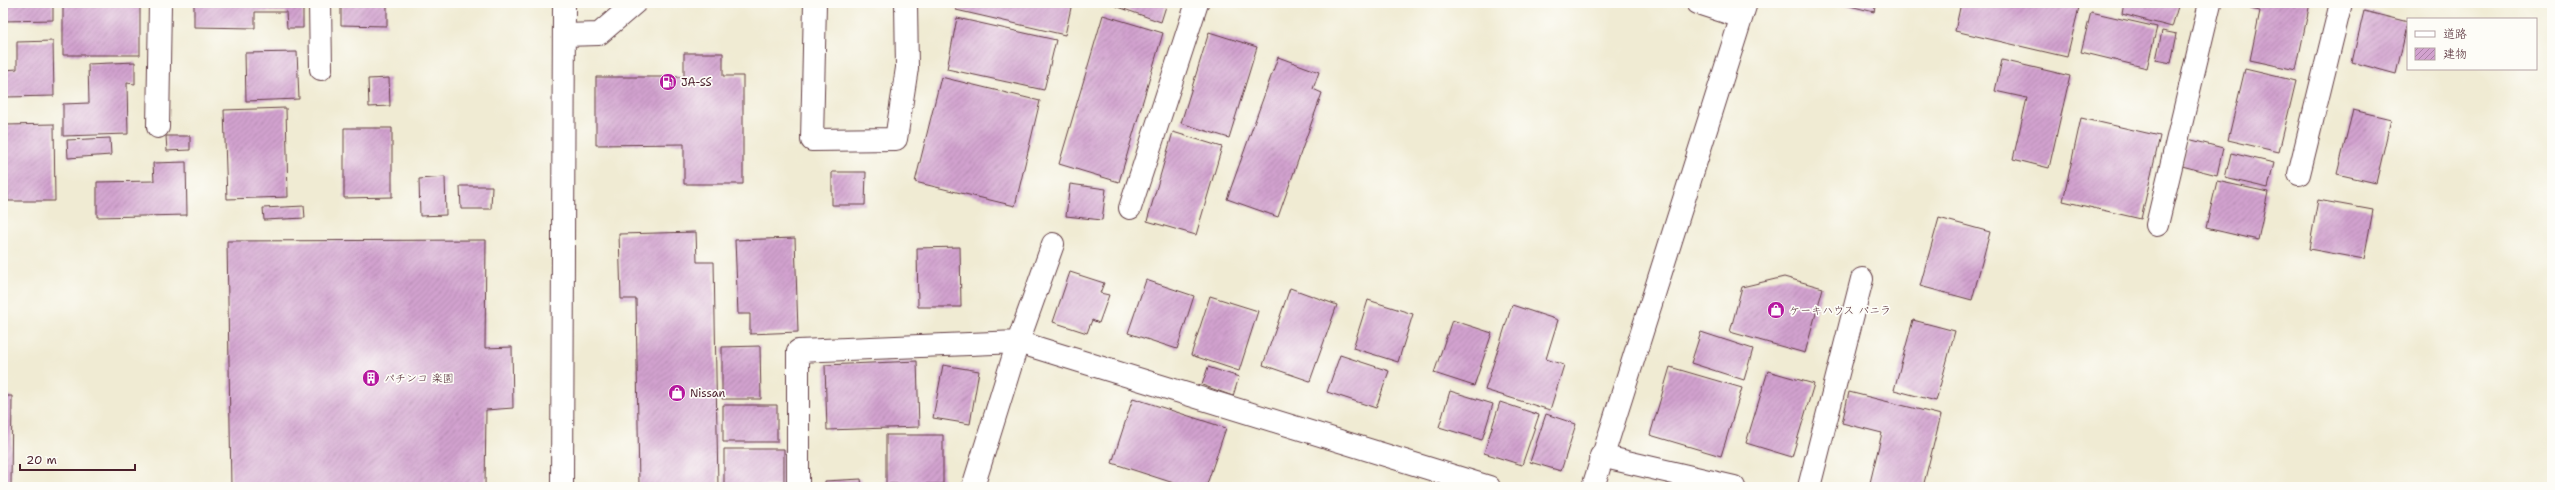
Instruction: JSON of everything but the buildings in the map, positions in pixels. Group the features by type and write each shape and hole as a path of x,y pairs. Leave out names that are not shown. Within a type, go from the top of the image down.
{"street":[{"path":"158,127 160,3"},
{"path":"320,3 321,69"},
{"path":"562,487 564,3"},
{"path":"564,35 599,34 635,3"},
{"path":"816,3 812,140 896,139 907,68 906,3"},
{"path":"1130,208 1197,3"},
{"path":"1593,487 1601,456 1744,10 1698,3"},
{"path":"2157,225 2210,3"},
{"path":"2299,174 2341,3"},
{"path":"973,487 1018,342 1053,244"},
{"path":"1809,487 1862,279"},
{"path":"798,487 798,351 1018,342 1489,487"},
{"path":"1601,456 1728,486"}],"place":[{"name":"JA-SS","path":"668,82"},
{"name":"ケーキハウス バニラ","path":"1776,310"},
{"name":"パチンコ 楽園","path":"371,378"},
{"name":"Nissan","path":"677,393"}]}
